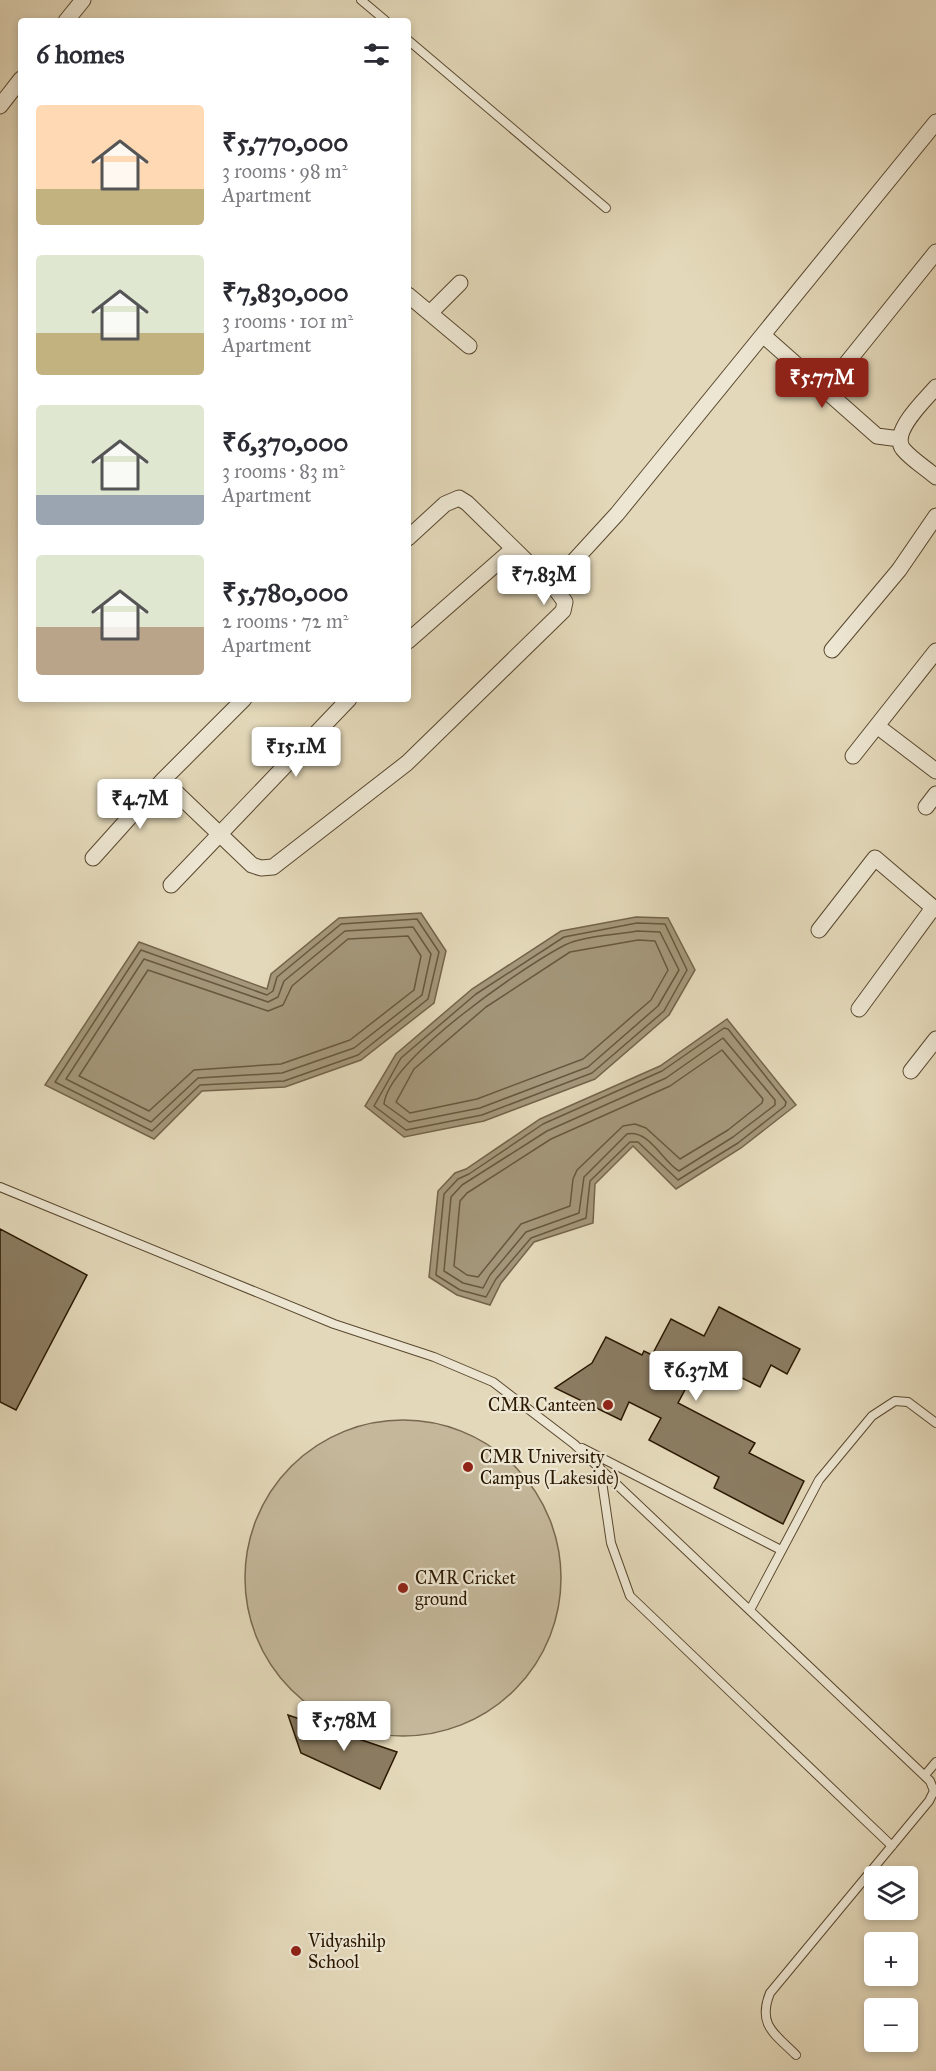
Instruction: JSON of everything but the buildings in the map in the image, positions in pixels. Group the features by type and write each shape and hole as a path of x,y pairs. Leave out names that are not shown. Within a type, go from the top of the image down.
{"street":[{"path":"70,18 83,0"},
{"path":"0,106 18,83"},
{"path":"551,586 617,514 936,122"},
{"path":"825,390 936,252"},
{"path":"430,314 460,283"},
{"path":"411,298 469,345"},
{"path":"763,335 877,436 900,439"},
{"path":"936,387 903,426 900,439 902,448 936,477"},
{"path":"163,780 252,865 261,868 273,867 407,763 563,611 565,602 551,586 467,503 459,498 445,504 411,535"},
{"path":"832,650 898,570 936,516"},
{"path":"411,638 513,549"},
{"path":"853,756 936,651"},
{"path":"93,858 163,780 241,702"},
{"path":"171,885 346,702"},
{"path":"877,726 936,771"},
{"path":"926,807 936,794"},
{"path":"819,930 875,858 935,909 859,1009"},
{"path":"911,1071 936,1039"}],"lane":[{"path":"361,0 382,18"},
{"path":"411,43 606,208"},
{"path":"0,1187 334,1324 471,1371 508,1391 574,1444 925,1775 933,1785 933,1796 770,1993 765,2006 765,2018 772,2032 796,2055"},
{"path":"750,1610 819,1480 882,1408 895,1401 908,1402 936,1423"},
{"path":"574,1444 781,1550"},
{"path":"600,1468 611,1543 630,1596 892,1846"},
{"path":"925,1775 936,1762"}],"shaded area":[{"name":"CMR Cricket ground","path":"387,1420 419,1420 449,1427 478,1438 515,1466 535,1490 549,1517 561,1562 561,1594 549,1639 535,1666 515,1690 491,1710 464,1724 419,1736 387,1736 357,1729 328,1718 291,1690 271,1666 257,1639 248,1609 245,1594 245,1562 252,1532 263,1503 291,1466 315,1446 342,1432 372,1423"}],"water":[{"path":"421,913 446,951 434,1003 361,1060 285,1087 202,1091 154,1139 45,1085 139,942 267,989 271,974 339,918"},
{"path":"636,917 668,918 695,970 669,1015 595,1079 484,1121 404,1137 365,1106 396,1054 472,989 561,931"},
{"path":"727,1019 796,1105 741,1148 676,1189 633,1146 595,1184 593,1223 534,1242 501,1283 490,1305 457,1295 429,1277 438,1191 455,1173 466,1169 540,1119 660,1066"}],"place":[{"name":"CMR Canteen","path":"608,1405"},
{"name":"CMR University Campus (Lakeside)","path":"468,1467"},
{"name":"CMR Cricket ground","path":"403,1588"},
{"name":"Vidyashilp School","path":"296,1951"}]}
